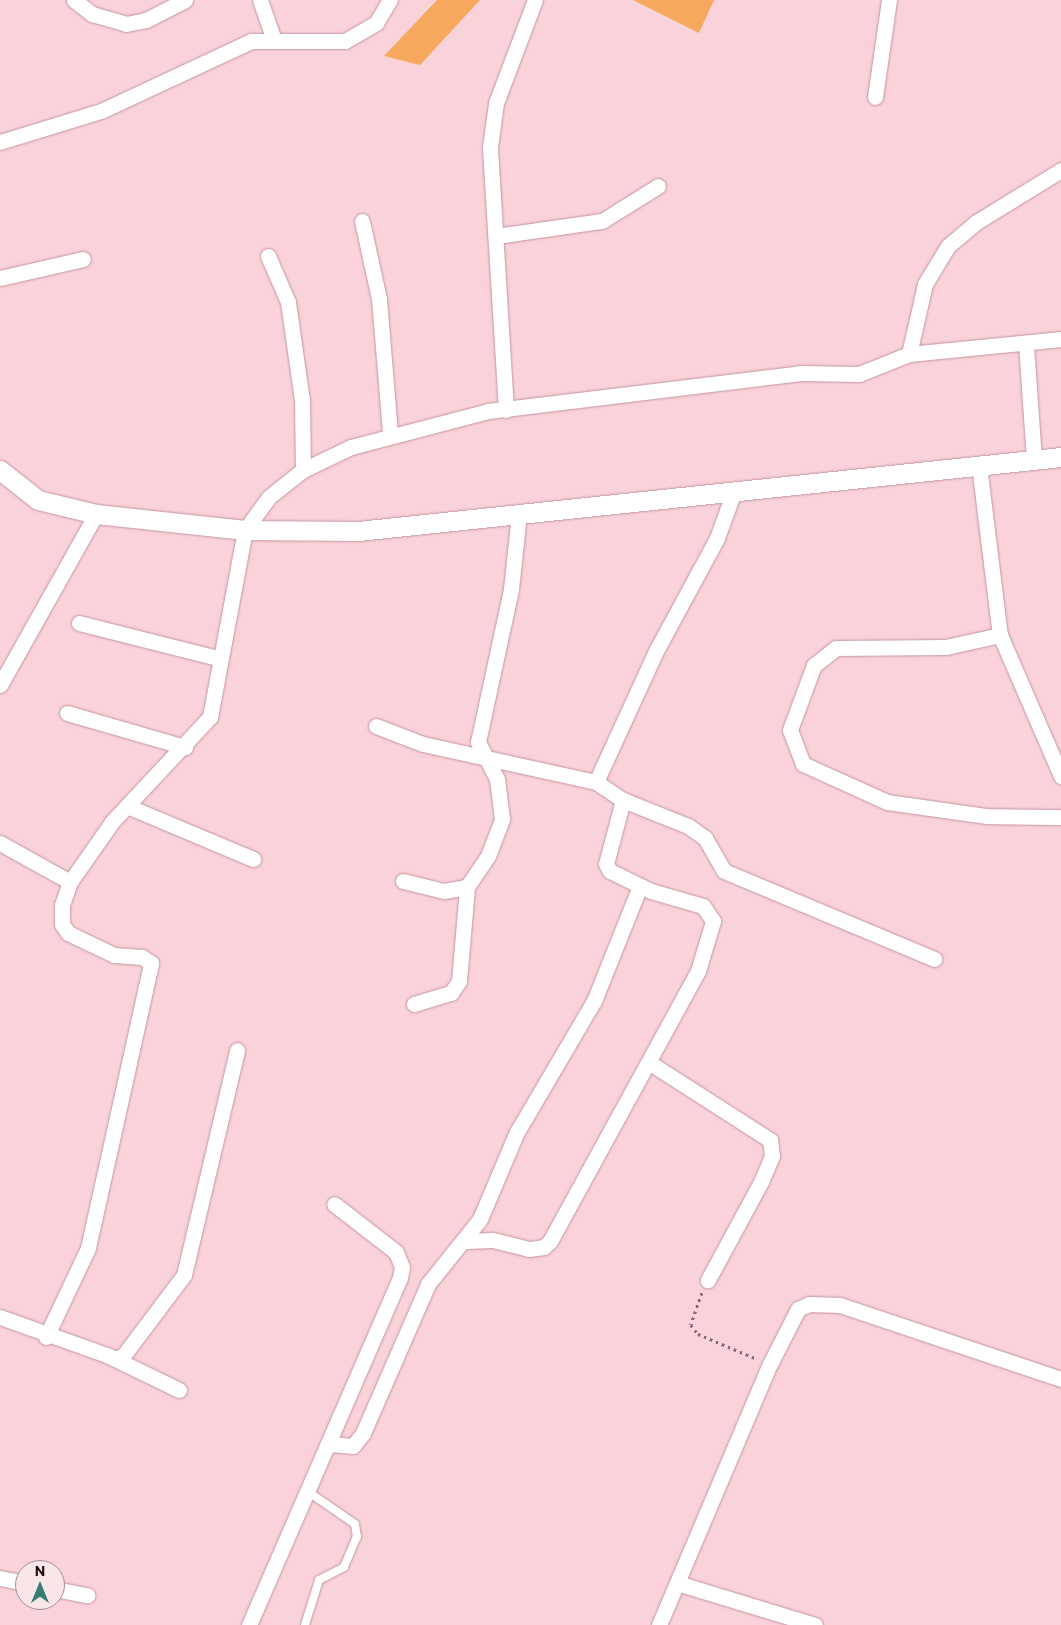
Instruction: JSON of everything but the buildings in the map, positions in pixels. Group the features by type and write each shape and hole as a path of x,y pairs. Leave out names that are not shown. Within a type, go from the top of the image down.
{"street":[{"path":"74,0 92,14 126,24 146,20 185,0"},
{"path":"260,0 274,40"},
{"path":"0,142 101,111 238,45 274,40 345,40 376,22 390,0"},
{"path":"506,410 496,236 490,186 492,122 534,0"},
{"path":"875,97 889,0"},
{"path":"909,354 925,284 948,246 975,223 1061,170"},
{"path":"496,236 602,221 658,186"},
{"path":"362,221 380,299 390,434"},
{"path":"268,256 288,302 302,400 303,470"},
{"path":"0,278 83,259"},
{"path":"46,1337 88,1248 151,964 142,957 114,955 68,934 61,914 70,882 127,806 185,747 210,717 245,530 269,497 303,470 390,434 506,410 801,373 859,374 909,354 967,345 1026,345 1061,339"},
{"path":"1026,345 1034,459"},
{"path":"1,474 38,500 96,514 245,530 358,531 733,494 1061,456"},
{"path":"979,464 1000,635 1061,776"},
{"path":"596,782 656,651 716,538 733,494"},
{"path":"0,685 96,514"},
{"path":"414,1004 451,993 459,981 467,887 488,856 502,819 497,779 484,759 478,742 480,725 511,589 519,514"},
{"path":"79,622 221,659"},
{"path":"1000,635 946,648 836,648 814,665 790,730 804,764 887,802 977,815 1061,817"},
{"path":"68,713 185,747"},
{"path":"376,726 484,759 596,782 623,800 688,826 705,838 724,871 934,959"},
{"path":"466,1240 544,1248 650,1063 698,971 713,921 703,906 640,886 610,871 606,864 623,800"},
{"path":"127,806 253,859"},
{"path":"0,843 70,882"},
{"path":"403,881 444,891 467,887"},
{"path":"330,1444 353,1446 363,1433 428,1284 466,1240 517,1132 594,1001 640,886"},
{"path":"115,1359 123,1356 184,1275 237,1050"},
{"path":"650,1063 770,1140 769,1164 708,1280"},
{"path":"249,1625 307,1491 330,1444 402,1267 396,1252 334,1204"},
{"path":"659,1625 770,1364 798,1309 826,1303 1061,1379"},
{"path":"0,1317 46,1337 115,1359 179,1390"},
{"path":"0,1578 15,1581"},
{"path":"677,1583 815,1625"},
{"path":"65,1591 88,1595"}],"lane":[{"path":"305,1625 319,1580 344,1567 357,1536 355,1524 307,1491"}],"path":[{"path":"708,1280 693,1310 691,1325 716,1343 770,1364"}],"shaded area":[{"path":"437,0 480,0 420,65 384,56"},
{"path":"633,0 714,0 699,33"}]}
